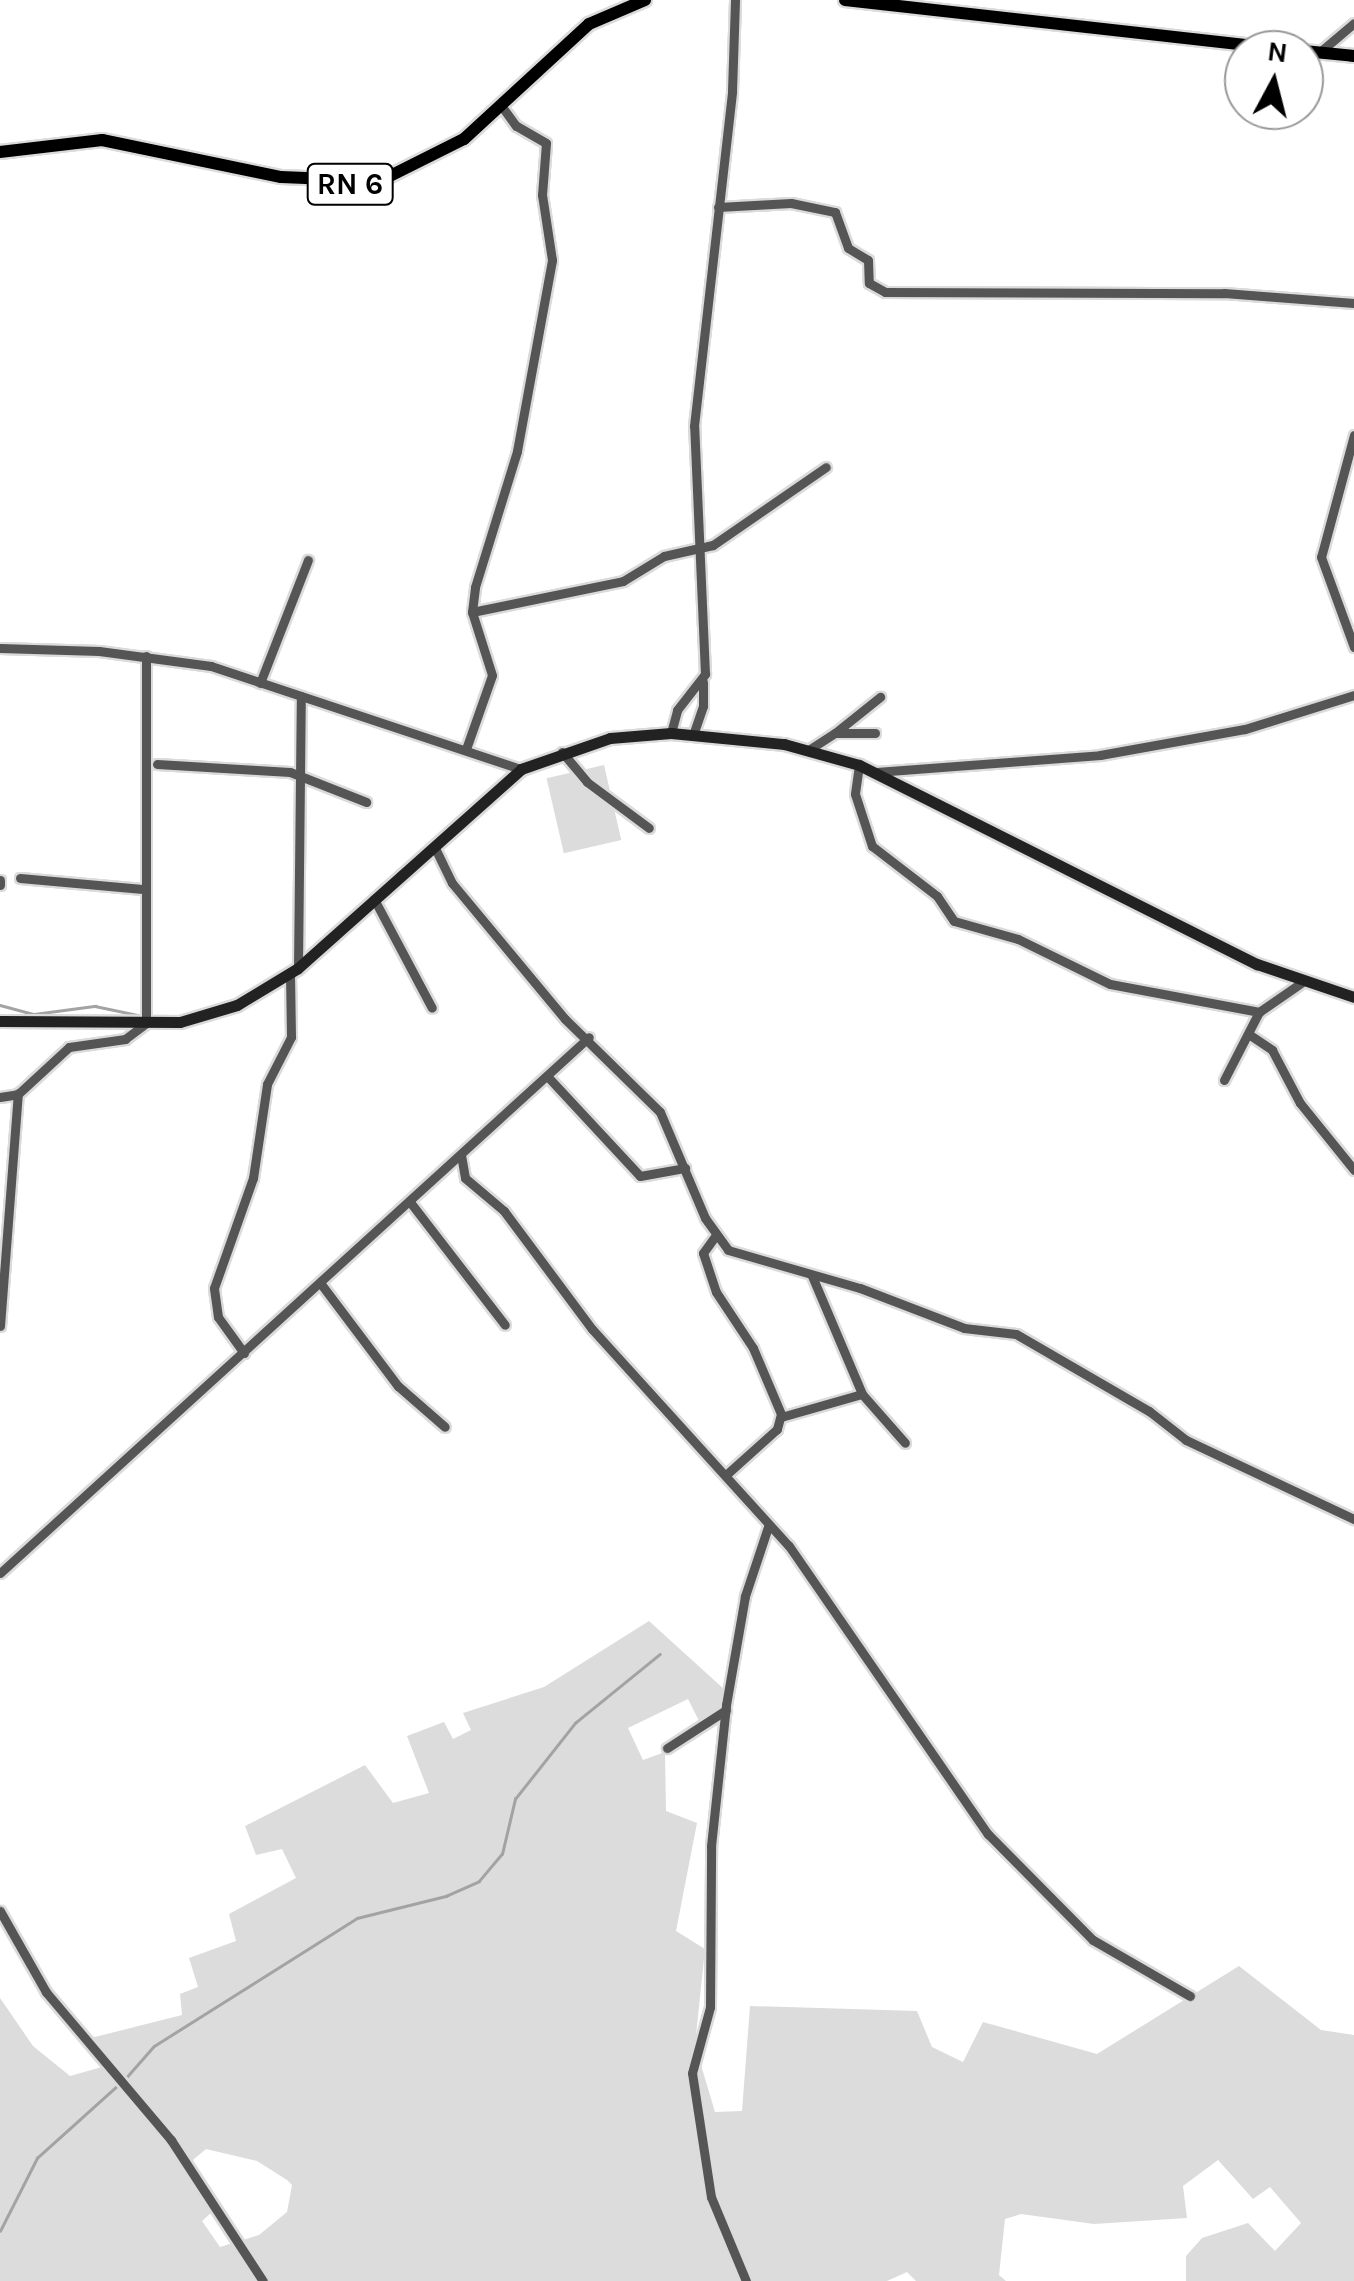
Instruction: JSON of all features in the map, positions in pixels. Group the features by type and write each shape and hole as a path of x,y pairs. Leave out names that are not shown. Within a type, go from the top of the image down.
{"main road":[{"name":"RN 6","path":"0,152 102,140 280,176 370,183 448,150 503,108 589,24 645,0"},
{"path":"845,0 1224,42"},
{"path":"1324,53 1354,56"},
{"path":"0,1022 208,1016 294,971 522,768 562,752 670,733 810,749 858,765 1302,983 1354,997"}],"street":[{"path":"693,735 704,706 694,426 735,0"},
{"path":"1324,48 1354,23"},
{"path":"466,748 492,676 472,612 518,451 552,260 542,195 546,142 516,126 503,108"},
{"path":"718,207 791,203 835,212 848,248 868,260 870,283 885,292 1224,293 1354,303"},
{"path":"1354,435 1321,557 1354,647"},
{"path":"472,612 623,581 664,556 696,550 734,534 758,510 826,467"},
{"path":"260,682 308,560"},
{"path":"0,648 146,656 260,682 522,768"},
{"path":"0,1097 18,1094 69,1046 125,1039 146,1018 146,656"},
{"path":"670,733 677,710 702,682"},
{"path":"244,1353 218,1317 214,1288 254,1178 267,1084 291,1037 302,696"},
{"path":"810,749 880,698"},
{"path":"876,772 1100,755 1245,729 1351,699"},
{"path":"835,732 875,733"},
{"path":"562,752 587,782 649,828"},
{"path":"158,764 302,775 366,802"},
{"path":"858,765 855,794 872,846 934,893 954,921 1018,939 1110,984 1259,1012"},
{"path":"434,846 452,882 566,1019 660,1112 716,1235 736,1254 964,1328 1016,1334 1149,1410 1186,1440 1354,1519"},
{"path":"20,878 143,889"},
{"path":"374,899 432,1008"},
{"path":"1224,1080 1259,1012 1302,983"},
{"path":"1250,1035 1272,1050 1300,1103 1354,1170"},
{"path":"0,1573 589,1038"},
{"path":"548,1077 640,1176 684,1168"},
{"path":"0,1326 2,1252 18,1094"},
{"path":"461,1156 466,1178 504,1211 592,1329 728,1473 768,1527 789,1546 988,1834 1093,1940 1190,1996"},
{"path":"410,1202 505,1325"},
{"path":"716,1235 703,1254 716,1292 753,1348 781,1417 777,1429 728,1473"},
{"path":"812,1276 862,1394 905,1443"},
{"path":"321,1284 398,1386 445,1427"},
{"path":"781,1417 862,1394"},
{"path":"746,2281 711,2197 692,2072 710,2007 712,1846 726,1710 746,1596 768,1527"},
{"path":"667,1748 726,1710"},
{"path":"0,1911 46,1992 171,2140 263,2281"}],"shaded area":[{"path":"604,765 621,840 564,853 547,778"},
{"path":"649,1621 725,1690 724,1707 699,1721 688,1699 628,1728 643,1760 665,1752 666,1811 697,1823 676,1931 705,1949 695,2045 715,2112 742,2111 750,2006 917,2011 932,2047 963,2062 983,2022 1097,2054 1239,1966 1321,2030 1354,2035 1354,2281 1186,2281 1186,2256 1202,2238 1248,2223 1275,2251 1301,2223 1270,2187 1253,2199 1218,2160 1183,2186 1187,2218 1094,2224 1021,2214 1005,2219 999,2275 1006,2281 916,2281 907,2272 887,2281 0,2281 0,1998 33,2046 70,2076 109,2065 87,2039 182,2015 180,1994 198,1987 189,1958 236,1941 229,1914 296,1878 282,1849 256,1855 245,1826 365,1765 393,1803 429,1793 407,1736 444,1722 453,1739 471,1730 463,1713 544,1687","holes":["206,2149 257,2161 292,2185 287,2212 259,2235 220,2247 202,2221 213,2211 182,2169"]}],"waterway":[{"path":"0,1005 34,1014 95,1006 143,1016"},
{"path":"124,2080 154,2046 357,1918 446,1896 479,1881 502,1854 515,1799 575,1723 660,1654"},
{"path":"0,2231 37,2158 118,2085"}]}
